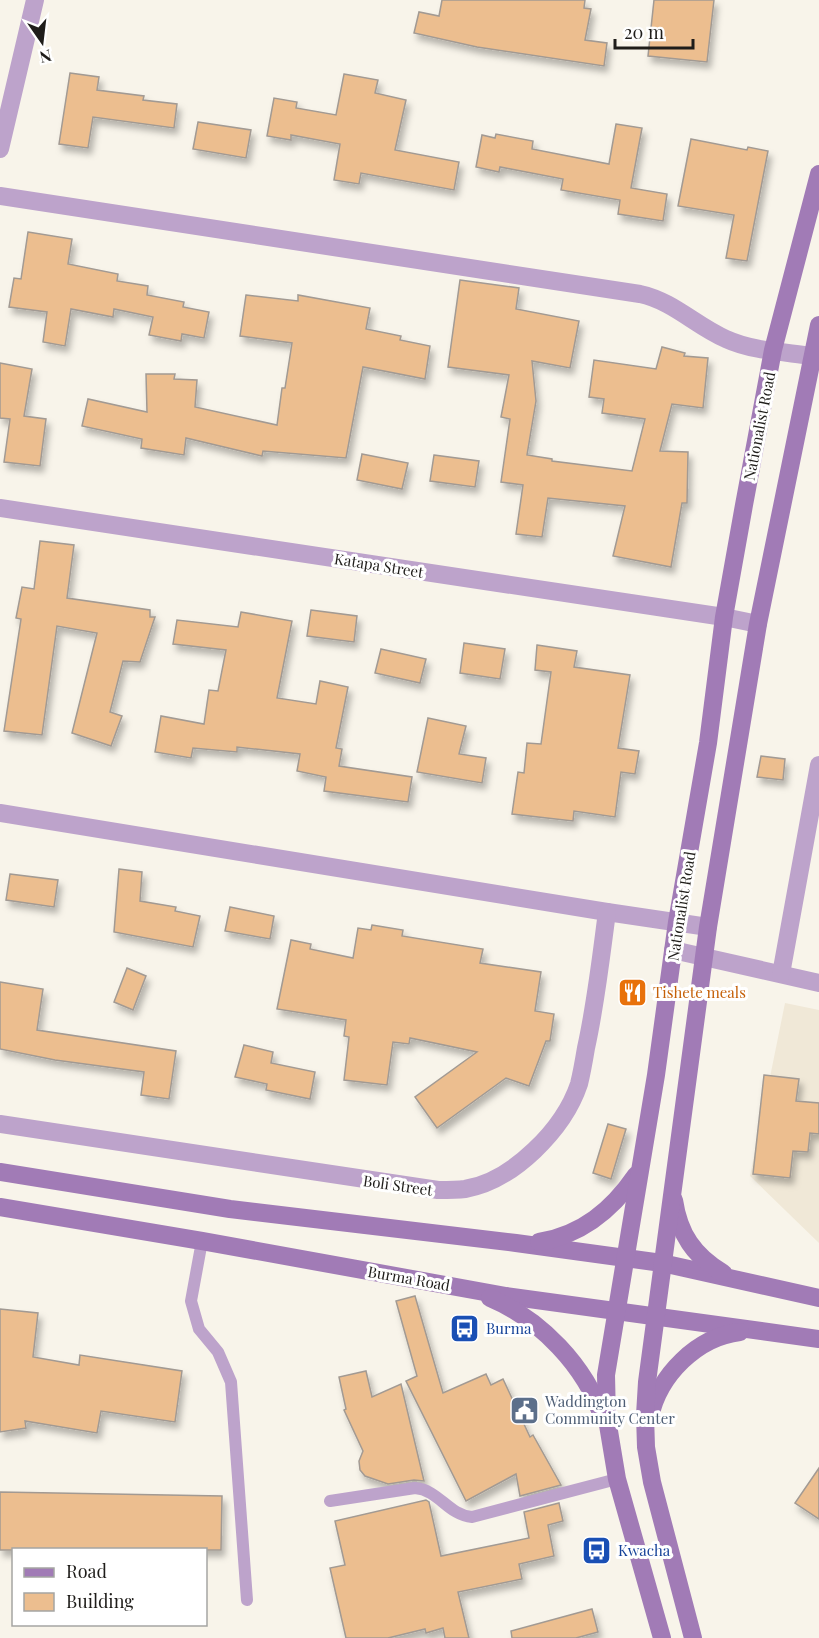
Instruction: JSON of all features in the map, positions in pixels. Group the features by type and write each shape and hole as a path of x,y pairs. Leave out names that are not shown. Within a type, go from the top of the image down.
{"main road":[{"name":"Nationalist Road","path":"662,1638 617,1479 607,1419 606,1375 656,1075 677,922 708,743 724,617 773,350 819,174"},
{"name":"Nationalist Road","path":"693,1638 652,1482 646,1436 647,1382 708,927 758,624 819,325"},
{"path":"525,1244 553,1239 579,1229 603,1214 623,1194 639,1170"},
{"path":"0,1172 230,1209 624,1257 662,1263 819,1298"},
{"path":"673,1186 676,1215 688,1242 707,1263 731,1278"},
{"name":"Burma Road","path":"0,1207 468,1289 819,1339"},
{"path":"468,1289 501,1303 532,1322 559,1347 582,1376 600,1408 611,1443"},
{"path":"646,1436 652,1408 665,1382 682,1360 704,1343 721,1336 757,1330"}],"street":[{"path":"0,149 35,0"},
{"path":"0,196 640,294 655,297 667,303 726,339 812,356"},
{"name":"Katapa Street","path":"0,508 758,624"},
{"path":"781,974 819,765"},
{"path":"0,813 708,927"},
{"name":"Boli Street","path":"0,1124 438,1190 466,1189 487,1182 511,1170 532,1152 554,1128 578,1085 591,1027 607,912"},
{"path":"673,950 819,983"}],"lane":[{"path":"202,1241 191,1301 199,1329 218,1352 231,1382 247,1600"},
{"path":"330,1501 414,1488 427,1489 460,1516 472,1517 617,1479"}],"shaded area":[{"path":"785,1003 819,1010 819,1243 750,1176"}],"building":[{"path":"442,0 585,0 584,8 591,9 585,40 607,43 604,66 477,47 414,33 419,12 439,16"},
{"path":"654,0 714,0 707,62 648,56"},
{"path":"70,73 99,77 97,90 144,96 143,100 177,104 174,128 93,117 88,148 59,144"},
{"path":"344,74 378,80 375,93 406,100 395,150 459,162 454,190 361,173 359,184 334,180 340,144 291,135 291,140 267,136 274,98 297,102 296,108 336,115"},
{"path":"198,122 251,130 246,158 193,149"},
{"path":"616,124 642,128 631,188 667,194 663,221 618,214 620,200 561,190 563,179 500,167 499,172 476,167 482,135 495,138 496,134 533,141 532,149 609,164"},
{"path":"691,139 747,150 748,147 768,151 747,261 726,258 734,215 678,206"},
{"path":"28,232 72,239 68,264 118,274 117,281 148,286 147,295 184,302 183,307 209,312 204,338 182,334 181,341 149,335 153,317 114,309 113,317 71,309 65,346 43,342 47,312 9,307 14,278 21,279"},
{"path":"460,280 519,288 516,309 579,321 570,368 532,361 536,401 527,455 552,459 552,461 632,471 645,419 602,413 604,399 589,397 594,360 656,369 662,347 685,353 684,356 708,358 703,408 672,404 660,451 688,452 687,503 682,503 671,567 613,556 625,506 548,498 542,537 516,534 523,485 501,482 510,419 501,417 509,375 448,367"},
{"path":"246,295 298,301 298,295 370,308 366,329 401,336 400,340 430,346 425,379 363,367 346,458 263,451 262,456 186,438 184,455 141,448 142,439 82,426 88,399 147,412 146,374 175,374 174,379 197,380 195,407 277,425 292,343 240,336"},
{"path":"0,363 32,369 24,416 46,419 40,466 4,462 10,419 0,418"},
{"path":"362,454 408,463 402,489 357,480"},
{"path":"434,455 479,461 475,487 430,481"},
{"path":"40,541 74,545 67,598 150,610 150,617 155,617 140,662 123,661 110,712 122,716 111,746 72,733 97,633 57,626 42,735 4,731 21,619 16,618 22,587 34,589"},
{"path":"311,610 357,616 354,642 307,636"},
{"path":"241,612 292,621 277,698 316,704 320,681 348,687 336,748 342,749 339,766 412,777 408,802 324,791 326,777 297,771 300,754 237,747 237,752 193,748 191,758 155,752 161,716 204,724 209,690 218,691 226,650 173,644 177,620 238,627"},
{"path":"464,643 505,649 500,679 460,673"},
{"path":"537,645 577,651 574,667 630,675 618,748 639,751 635,774 621,772 615,817 574,811 573,821 512,814 518,772 524,773 527,743 541,744 551,672 535,670"},
{"path":"381,649 426,659 420,683 375,673"},
{"path":"428,718 466,726 459,754 486,758 482,783 417,772"},
{"path":"761,756 785,759 783,780 757,777"},
{"path":"119,869 142,872 140,901 176,907 175,911 200,916 193,947 114,932"},
{"path":"10,874 58,880 54,907 6,900"},
{"path":"230,907 274,916 270,939 225,931"},
{"path":"372,925 403,930 402,936 483,949 480,963 541,972 535,1011 554,1014 550,1041 546,1041 529,1086 506,1078 437,1128 415,1097 477,1052 410,1038 409,1044 393,1042 387,1085 344,1080 349,1037 344,1036 346,1020 277,1009 291,940 311,944 310,949 353,958 358,928 371,930"},
{"path":"127,968 146,976 133,1010 114,1002"},
{"path":"0,982 43,989 37,1030 176,1051 169,1099 141,1095 144,1072 55,1060 0,1049"},
{"path":"244,1045 273,1052 271,1063 315,1072 310,1099 266,1090 267,1084 235,1077"},
{"path":"764,1075 799,1079 796,1101 819,1103 819,1134 810,1133 808,1152 793,1151 790,1178 753,1174"},
{"path":"608,1124 626,1129 611,1179 593,1173"},
{"path":"415,1296 443,1393 486,1374 491,1385 503,1379 530,1437 533,1435 561,1485 520,1496 516,1474 466,1501 406,1381 417,1376 396,1301"},
{"path":"0,1309 38,1313 33,1357 79,1365 80,1355 182,1371 175,1422 101,1411 97,1433 25,1421 26,1428 0,1432"},
{"path":"366,1371 372,1397 401,1384 424,1481 414,1480 388,1484 365,1476 360,1470 359,1461 363,1451 344,1410 346,1409 339,1377"},
{"path":"819,1468 819,1519 795,1503"},
{"path":"0,1492 222,1496 221,1550 207,1550 207,1548 12,1548 12,1550 0,1550"},
{"path":"426,1500 429,1502 441,1556 529,1538 524,1512 559,1503 563,1521 548,1525 554,1556 519,1564 522,1579 458,1592 469,1638 445,1638 443,1628 426,1633 425,1629 388,1638 346,1638 330,1568 345,1565 335,1521"},
{"path":"592,1609 598,1632 576,1638 512,1638 511,1631"}],"place":[{"name":"Tishete meals","path":"632,992"},
{"name":"Burma","path":"465,1328"},
{"name":"Waddington Community Center","path":"524,1410"},
{"name":"Kwacha","path":"597,1550"}]}
